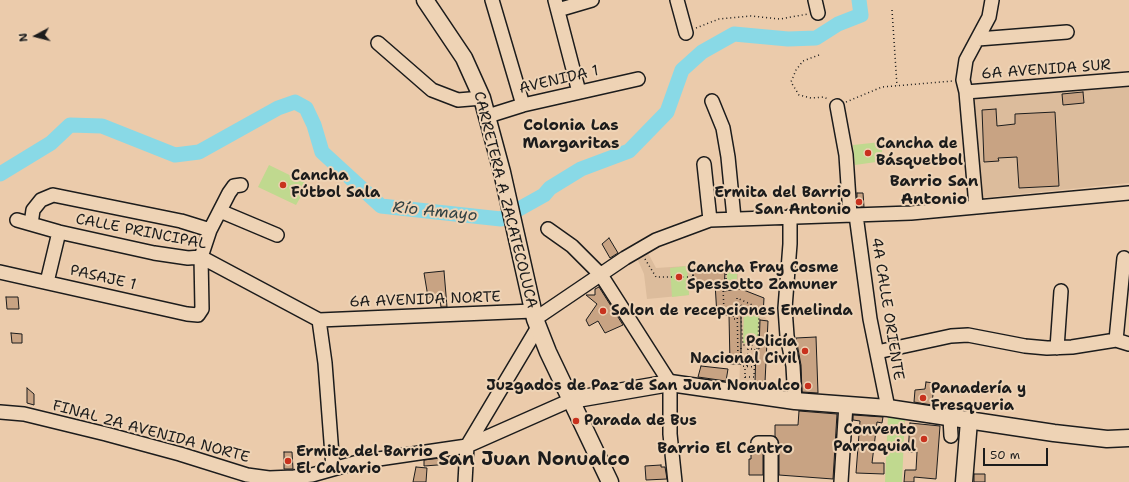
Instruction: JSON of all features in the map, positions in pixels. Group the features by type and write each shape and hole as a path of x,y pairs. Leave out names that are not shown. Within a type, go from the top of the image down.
{"main road":[{"name":"CARRETERA A ZACATECOLUCA","path":"425,0 464,58 482,98 488,116 516,230 535,319 610,482"},
{"path":"571,400 670,382 745,385 795,401 888,408 969,421 1106,439 1129,438"},
{"path":"964,482 969,421"}],"street":[{"path":"492,0 523,104"},
{"path":"579,92 556,5 592,0"},
{"path":"677,0 686,33"},
{"path":"976,206 964,86 966,60 989,17 992,0"},
{"path":"978,39 1067,32"},
{"path":"378,43 432,90 458,100 482,98"},
{"name":"AVENIDA 1","path":"488,116 523,104 638,79"},
{"name":"6A AVENIDA SUR","path":"964,86 1129,79"},
{"path":"712,101 723,128 728,157 734,218"},
{"name":"4A CALLE ORIENTE","path":"837,106 846,155 853,215 870,319 888,408"},
{"path":"704,164 710,220"},
{"path":"201,257 210,230 220,210 234,186 241,185"},
{"path":"464,482 467,446 535,319 625,258 656,240 710,220 790,216 911,213 1129,193"},
{"path":"31,224 33,210 41,200 53,195 181,221 210,230"},
{"path":"220,210 277,235"},
{"path":"790,216 790,244 785,308 787,336 793,366 795,401"},
{"name":"CALLE PRINCIPAL","path":"17,220 59,232 154,253 188,258 201,257 319,320"},
{"path":"548,229 572,246 601,275 670,382 670,434 675,482"},
{"path":"47,282 59,232"},
{"name":"PASAJE 1","path":"0,272 187,314 198,315 202,309 201,257"},
{"path":"876,352 951,336 968,335 1025,346 1057,348 1123,342 1124,258"},
{"path":"1057,348 1061,291"},
{"name":"6A AVENIDA NORTE","path":"319,320 535,319"},
{"path":"319,320 325,363 333,468"},
{"name":"FINAL 2A AVENIDA NORTE","path":"0,412 24,414 106,434 180,454 247,475 269,478 312,475 358,462 467,446 571,400"},
{"path":"841,482 846,404"},
{"path":"950,418 951,436"},
{"path":"758,443 771,443 771,482"}],"path":[{"path":"686,33 719,19 751,16 780,19 816,6"},
{"path":"892,10 896,86"},
{"path":"819,55 803,61 796,70 790,82 799,95 811,98 824,97 837,106"},
{"name":"6A AVENIDA SUR","path":"837,106 882,87 964,86"},
{"path":"644,258 656,277 693,277"},
{"path":"724,312 723,287 726,286 726,270 693,269 693,284 726,286 731,286"},
{"path":"742,360 738,360 737,298 759,308"},
{"path":"740,306 760,316 758,345 750,345 742,345 740,306"},
{"path":"733,316 733,319 738,319"},
{"path":"745,385 748,349 750,349 750,345"},
{"path":"741,348 741,366 755,367"},
{"path":"745,385 754,378 755,349 750,349"},
{"path":"742,355 748,355"}],"shaded area":[{"path":"1129,85 1129,183 981,198 971,97"},
{"path":"647,251 656,268 687,266 738,268 738,288 764,298 763,315 768,321 765,389 739,388 740,365 730,364 729,316 717,316 716,292 714,287 689,286 689,295 647,299 644,274 636,256"}],"green space":[{"name":"Cancha de Básquetbol","path":"881,142 883,161 855,165 853,145"},
{"name":"Cancha Fútbol Sala","path":"269,165 308,184 296,205 258,187"},
{"name":"Cancha Fray Cosme Spessotto Zamuner","path":"687,266 689,295 672,297 670,268"},
{"path":"727,269 737,269 737,287 727,287"},
{"path":"744,313 759,314 758,344 743,343"},
{"path":"888,415 905,417 902,482 885,482"}],"building":[{"path":"1083,92 1084,103 1063,105 1062,94"},
{"path":"996,109 997,126 1015,124 1015,114 1055,112 1059,186 1019,188 1017,157 998,158 999,161 984,162 982,110"},
{"path":"857,193 863,193 864,207 857,207"},
{"path":"609,238 618,253 610,258 602,244"},
{"path":"693,270 725,271 724,291 741,289 764,298 763,315 741,305 741,364 730,364 729,315 717,316 715,283 693,283"},
{"path":"444,271 447,307 441,307 440,299 428,297 424,273"},
{"name":"Salon de recepciones Emelinda","path":"599,287 623,325 605,333 598,321 589,326 586,320 597,304 586,295 595,295 595,289"},
{"path":"6,297 18,297 19,309 7,309"},
{"path":"760,320 768,321 765,382 755,382 756,349 759,349"},
{"path":"11,333 22,334 22,343 12,343"},
{"path":"816,337 818,393 802,392 801,365 796,338"},
{"path":"701,366 728,369 726,381 698,377"},
{"name":"Panadería y Fresqueria","path":"926,382 934,383 932,405 914,402 915,390 925,389"},
{"path":"27,388 34,394 34,405 27,403"},
{"path":"799,411 837,414 833,479 779,475 779,443 775,436 775,425 798,425"},
{"path":"853,415 883,417 882,423 877,422 872,463 884,463 884,474 856,473 860,421 853,420"},
{"name":"Convento Parroquial","path":"910,423 940,426 936,479 914,477 914,482 904,482 905,470 916,470 917,452 908,452"},
{"name":"Ermita del Barrio El Calvario","path":"284,452 292,452 293,469 284,469"},
{"path":"751,452 763,452 763,475 749,475 749,459 751,459"},
{"path":"450,457 451,464 424,466 424,460"},
{"path":"661,465 661,467 665,467 667,479 646,480 645,466"},
{"path":"416,467 427,468 426,482 413,482"},
{"path":"974,474 985,474 985,482 974,482"}],"waterway":[{"name":"Río Amayo","path":"0,174 51,143 70,125 102,126 175,155 199,152 278,108 295,102 306,108 314,125 322,152 381,206 501,219 544,195 550,188 581,169 629,151 667,112 682,70 702,52 734,34 788,39 816,38 838,24 861,15 859,0"}],"place":[{"name":"Cancha de Básquetbol","path":"868,153"},
{"name":"Cancha Fútbol Sala","path":"283,185"},
{"name":"Ermita del Barrio San Antonio","path":"859,202"},
{"name":"Cancha Fray Cosme Spessotto Zamuner","path":"679,277"},
{"name":"Salon de recepciones Emelinda","path":"603,311"},
{"name":"Policía Nacional Civil","path":"805,351"},
{"name":"Juzgados de Paz de San Juan Nonualco","path":"808,386"},
{"name":"Panadería y Fresqueria","path":"923,398"},
{"name":"Parada de Bus","path":"576,421"},
{"name":"Convento Parroquial","path":"924,439"},
{"name":"Ermita del Barrio El Calvario","path":"288,461"}],"district":[{"name":"Colonia Las Margaritas","path":"571,135"},
{"name":"Barrio San Antonio","path":"934,191"},
{"name":"Barrio El Centro","path":"725,449"},
{"name":"San Juan Nonualco","path":"534,460"}]}
